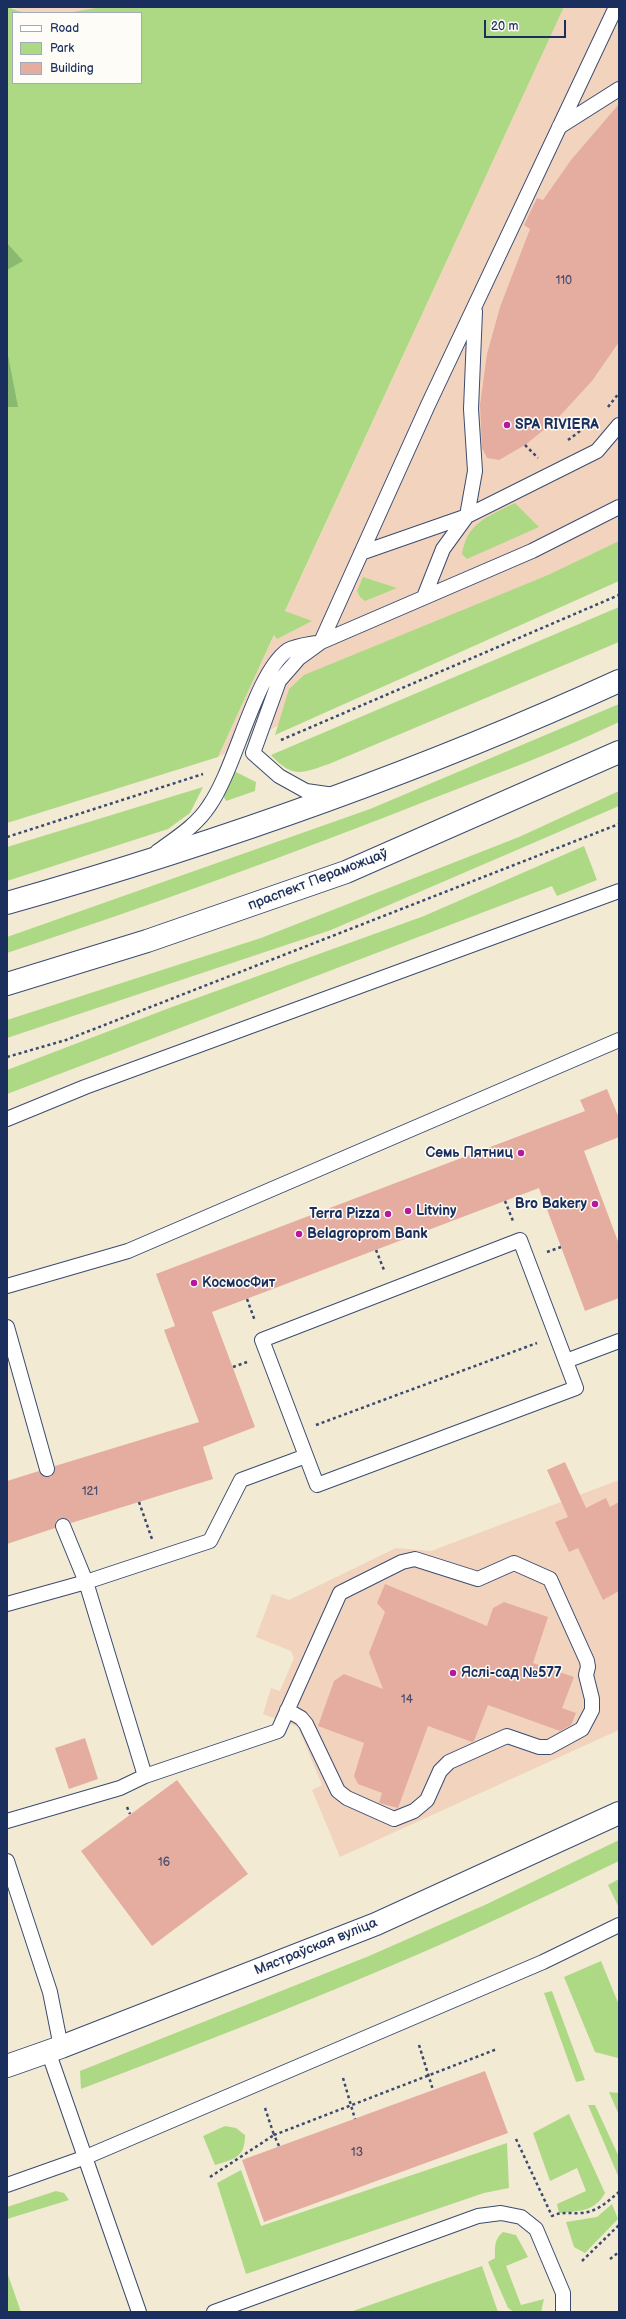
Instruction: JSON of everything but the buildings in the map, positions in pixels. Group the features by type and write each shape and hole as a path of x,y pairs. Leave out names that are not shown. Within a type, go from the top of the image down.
{"main road":[{"path":"7,903 142,863 339,795 543,716 619,681"},
{"name":"праспект Пераможцаў","path":"7,984 147,941 346,872 619,752"},
{"name":"Мястраўская вуліца","path":"7,2066 376,1924 619,1813"}],"lane":[{"path":"339,795 306,792 279,776 253,753 279,682 299,658 321,642 475,305 616,7"},
{"path":"559,128 619,89"},
{"path":"424,596 443,549 467,516 475,471 471,408 475,305"},
{"path":"597,451 619,425"},
{"path":"361,553 467,516 597,451 619,438"},
{"path":"142,863 194,825 210,805 232,762 266,674 289,649 321,642 532,550 619,507"},
{"path":"7,1119 92,1084 619,891"},
{"path":"7,1286 128,1251 619,1040"},
{"path":"520,1240 566,1360 576,1388 317,1485 262,1340 520,1240"},
{"path":"7,1328 46,1469"},
{"path":"566,1360 619,1341"},
{"path":"7,1604 86,1582 210,1540 241,1480 306,1456"},
{"path":"63,1526 86,1582 145,1776"},
{"path":"7,1821 120,1788 145,1776 278,1731 287,1710 340,1592 402,1562 415,1559 478,1579 514,1563 550,1579 554,1584 587,1661 587,1681 592,1699 592,1710 582,1729 549,1747 539,1747 507,1736 449,1762 440,1771 427,1800 414,1811 394,1819 347,1798 338,1791 306,1724 301,1718 287,1710"},
{"path":"7,1861 50,1992 54,2049 111,2235 139,2312"},
{"path":"7,2185 86,2157 543,1962 619,1925"},
{"path":"214,2312 478,2216 501,2213 521,2216 536,2229 563,2293 563,2312"}],"path":[{"path":"604,411 619,393"},
{"path":"564,443 593,421"},
{"path":"526,445 541,460"},
{"path":"274,743 619,595"},
{"path":"7,837 206,773"},
{"path":"7,1057 74,1037 619,824"},
{"path":"297,1433 557,1336"},
{"path":"139,1502 158,1557"},
{"path":"419,2045 433,2090"},
{"path":"210,2177 274,2135 497,2049"},
{"path":"343,2078 355,2119"},
{"path":"265,2108 279,2146"},
{"path":"516,2139 552,2216 559,2213 581,2213 598,2209 619,2192"},
{"path":"582,2261 619,2226"},
{"path":"610,2259 619,2252"}],"shaded area":[{"path":"12,7 101,7 72,12 24,12"},
{"path":"564,7 619,7 619,548 218,757"},
{"name":"Яслі-сад №577","path":"619,1480 619,1730 340,1857 312,1790 322,1785 298,1727 263,1714 271,1688 280,1691 294,1658 291,1651 256,1637 272,1594 289,1600 396,1548 431,1551"}],"green space":[{"path":"7,7 23,12 12,12 12,84 142,84 142,12 72,12 101,7 564,7 285,611 312,621 277,639 274,635 218,757 7,823"},
{"path":"7,243 23,261 7,270"},
{"path":"7,350 18,407 7,407"},
{"path":"515,503 539,527 467,559 462,554 469,534 474,527 488,516"},
{"path":"619,541 619,581 275,735 289,689 304,675 548,575"},
{"path":"363,577 397,588 365,601 360,597 357,591"},
{"path":"619,607 619,642 312,770 298,772 292,771 279,763 271,755"},
{"path":"619,704 619,722 504,771 275,859 168,898 7,953 7,937 370,809"},
{"path":"234,771 256,782 255,791 226,801 223,795"},
{"path":"203,787 190,813 168,829 7,881 7,847"},
{"path":"619,791 619,806 331,930 7,1038 7,1020 261,938 519,837"},
{"path":"584,846 597,880 557,896 552,886 7,1094 7,1070 172,1007 424,916"},
{"path":"619,1840 619,1861 507,1914 422,1953 316,1997 81,2089 80,2071 369,1956 487,1904"},
{"path":"619,1879 619,1908 608,1885"},
{"path":"601,1961 619,2005 618,2058 595,2052 564,1977"},
{"path":"552,1991 585,2080 576,2082 544,1993"},
{"path":"609,2092 619,2093 619,2115"},
{"path":"588,2105 595,2105 619,2157 619,2178"},
{"path":"569,2114 605,2193 596,2204 591,2207 579,2211 559,2213 557,2204 586,2191 577,2168 550,2181 533,2133"},
{"path":"225,2126 236,2128 245,2135 243,2149 241,2153 233,2159 215,2165 203,2136"},
{"path":"507,2143 509,2188 484,2193 246,2274 217,2183 241,2170 261,2226"},
{"path":"56,2191 64,2193 69,2200 7,2219 7,2207"},
{"path":"612,2204 618,2219 585,2253 574,2247 566,2222 597,2217"},
{"path":"503,2232 516,2235 528,2257 506,2266 521,2305 544,2299 541,2312 514,2312 508,2308 488,2262 495,2258 495,2247 497,2240"},
{"path":"482,2266 498,2312 350,2312"},
{"path":"7,2272 21,2312 7,2312"}],"place":[{"name":"SPA RIVIERA","path":"507,425"},
{"name":"Семь Пятниц","path":"521,1153"},
{"name":"Bro Bakery","path":"595,1204"},
{"name":"Litviny","path":"408,1211"},
{"name":"Terra Pizza","path":"388,1214"},
{"name":"Belagroprom Bank","path":"299,1234"},
{"name":"КосмосФит","path":"194,1283"},
{"name":"Яслі-сад №577","path":"453,1673"}]}
